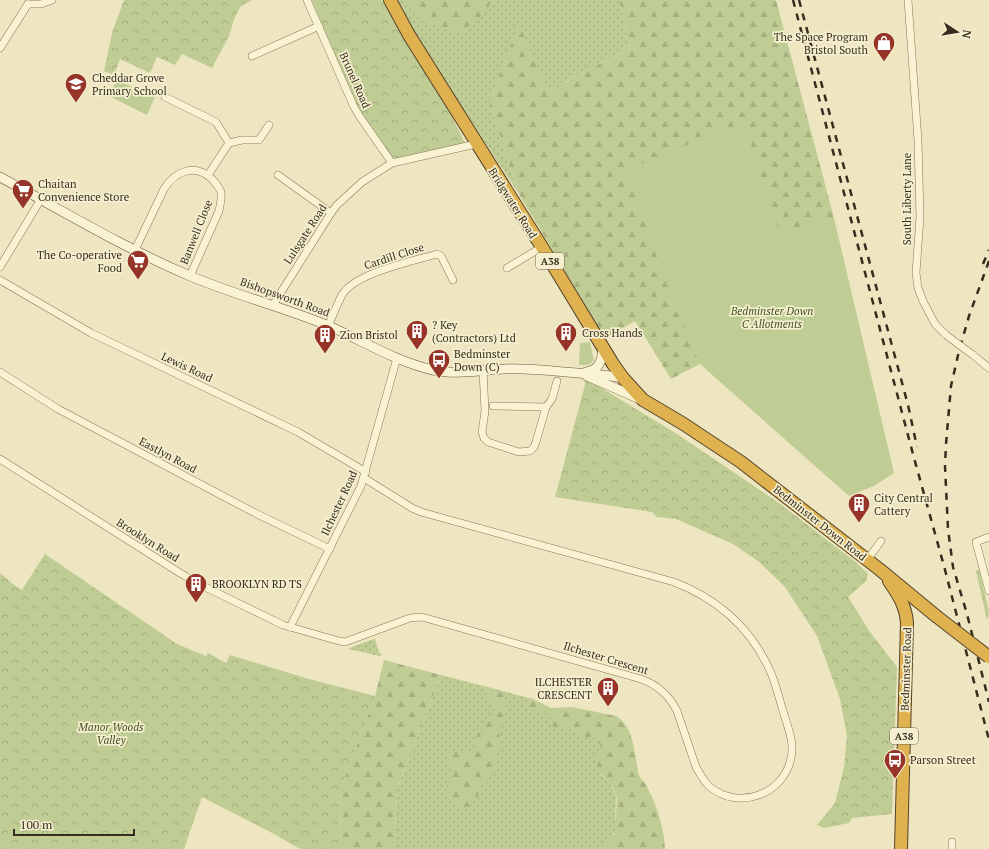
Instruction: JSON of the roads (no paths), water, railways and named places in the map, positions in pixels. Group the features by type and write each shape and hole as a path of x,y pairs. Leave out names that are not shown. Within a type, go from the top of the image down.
{"highway":[{"name":"Bridgwater Road","path":"390,0 409,35 542,247 603,348 624,378 643,400"},
{"name":"Bedminster Down Road","path":"643,400 682,423 741,462 879,569 989,658"},
{"name":"Bedminster Road","path":"879,569 902,602 905,609 907,623 901,849"},
{"name":"A38","path":"907,623 912,612 918,610 925,610 936,616"}],"street":[{"path":"0,48 27,2 41,4 52,0"},
{"name":"Brunel Road","path":"307,0 360,117 392,163"},
{"name":"South Liberty Lane","path":"908,0 918,140 920,217 916,274 918,288 935,324 946,335 989,368"},
{"path":"252,56 319,26"},
{"path":"164,97 216,122 229,143"},
{"path":"135,250 164,189 170,180 176,175 186,171 196,171 208,175 229,143 242,140 259,140 269,125"},
{"name":"Lulsgate Road","path":"273,305 337,205 362,182 392,163 476,144"},
{"path":"278,174 332,213"},
{"name":"Banwell Close","path":"190,276 219,211 221,201 220,192 216,183 208,175"},
{"name":"Bishopsworth Road","path":"0,177 96,230 190,276 328,326 423,368 449,372 537,369 610,375 624,378"},
{"path":"0,267 41,199"},
{"path":"507,268 542,247"},
{"name":"Cardill Close","path":"328,326 342,294 351,285 370,274 437,254 441,256 453,280"},
{"name":"Lewis Road","path":"0,280 90,333 298,432 365,475"},
{"name":"Bishopsworth Road","path":"578,373 596,369 600,364 603,348"},
{"name":"Ilchester Road","path":"290,628 365,475 398,358"},
{"path":"483,370 485,411 482,432 484,438 488,442 519,452 530,451 536,442 546,407 552,399 557,381"},
{"name":"Eastlyn Road","path":"0,372 58,409 254,513 330,549"},
{"name":"Bishopsworth Road","path":"578,373 643,400"},
{"path":"493,406 546,407"},
{"name":"Brooklyn Road","path":"0,459 180,573 215,592 290,628"},
{"name":"Ilchester Crescent","path":"290,628 345,642 410,618 422,617 641,679 657,686 669,697 677,711 699,774 709,786 718,792 733,797 751,798 763,794 774,787 782,780 786,773 792,757 792,745 790,733 772,674 758,647 741,626 720,606 691,588 674,582 421,512 412,508 365,475"},
{"path":"989,537 976,542 989,591"},
{"path":"867,560 881,541"}],"railway":[{"path":"793,0 989,740"},
{"path":"799,0 908,405 917,447"},
{"path":"983,264 989,250"},
{"path":"989,261 969,316 951,386 945,466 948,529 953,567 967,614 989,702"}],"place":[{"name":"The Space Program Bristol South","path":"884,62"},
{"name":"Cheddar Grove Primary School","path":"76,104"},
{"name":"Chaitan Convenience Store","path":"23,210"},
{"name":"The Co-operative Food","path":"138,280"},
{"name":"? Key (Contractors) Ltd","path":"417,350"},
{"name":"Cross Hands","path":"566,352"},
{"name":"Zion Bristol","path":"325,354"},
{"name":"Bedminster Down (C)","path":"439,380"},
{"name":"City Central Cattery","path":"859,524"},
{"name":"BROOKLYN RD TS","path":"196,604"},
{"name":"ILCHESTER CRESCENT","path":"608,708"},
{"name":"Parson Street","path":"895,780"}],"park label":[{"name":"Bedminster Down C Allotments","path":"772,317"},
{"name":"Manor Woods Valley","path":"111,733"}]}
